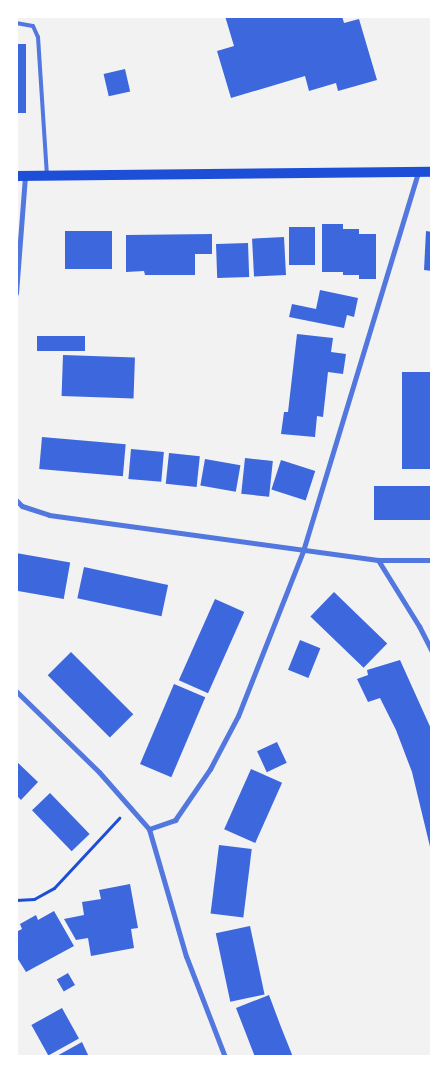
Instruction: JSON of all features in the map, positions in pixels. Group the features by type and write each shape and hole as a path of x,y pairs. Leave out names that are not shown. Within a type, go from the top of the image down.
{"main road":[{"path":"21,176 432,172"}],"street":[{"path":"149,829 175,820 210,769 238,716 304,551 418,172"},
{"path":"16,293 21,176"},
{"path":"16,500 22,506 49,515 378,560 432,560"},
{"path":"378,560 419,626 432,652"},
{"path":"16,691 99,772 149,829 186,956 226,1057"}],"lane":[{"path":"16,23 33,26 38,37 47,175"}],"path":[{"path":"16,900 34,899 54,888 130,807"}],"building":[{"path":"225,16 342,16 344,23 359,19 377,80 338,91 336,83 309,91 305,76 231,98 217,51 234,46"},
{"path":"16,44 26,44 26,113 16,113"},
{"path":"125,69 130,91 109,96 104,74"},
{"path":"322,224 343,224 343,229 359,229 359,234 376,234 376,279 359,279 359,275 343,275 343,272 322,272"},
{"path":"289,227 315,227 315,265 289,265"},
{"path":"65,231 112,231 112,269 65,269"},
{"path":"426,231 432,232 432,271 424,270"},
{"path":"212,234 212,254 195,254 195,275 145,275 144,271 126,272 126,235"},
{"path":"284,237 286,275 254,277 252,239"},
{"path":"248,243 249,277 217,278 216,244"},
{"path":"320,290 358,298 354,317 347,315 344,328 289,317 292,304 316,309"},
{"path":"297,334 333,338 331,352 346,354 343,374 328,372 323,417 317,416 315,437 281,434 284,412 288,412"},
{"path":"37,336 85,336 85,351 37,351"},
{"path":"63,355 135,358 134,398 62,396"},
{"path":"402,372 432,372 432,469 402,469"},
{"path":"42,437 126,444 123,476 39,469"},
{"path":"131,449 164,452 161,482 128,479"},
{"path":"169,453 200,456 197,487 166,484"},
{"path":"245,458 273,461 269,497 241,494"},
{"path":"205,459 240,465 236,492 200,486"},
{"path":"281,460 315,471 306,501 271,489"},
{"path":"374,486 432,486 432,520 374,520"},
{"path":"16,553 70,563 64,599 16,591"},
{"path":"84,567 168,585 161,616 77,598"},
{"path":"334,592 387,643 364,668 310,616"},
{"path":"215,599 244,612 208,693 179,680"},
{"path":"300,640 320,648 308,678 288,670"},
{"path":"71,652 133,714 110,738 48,675"},
{"path":"400,660 432,731 432,855 412,772 396,730 380,698 368,702 357,679 368,675 367,670"},
{"path":"174,684 205,697 171,777 140,764"},
{"path":"277,742 287,763 267,772 257,751"},
{"path":"16,761 38,782 21,800 16,795"},
{"path":"251,769 282,783 255,843 224,829"},
{"path":"50,793 90,834 72,851 32,810"},
{"path":"219,845 252,849 243,918 211,913"},
{"path":"130,884 138,928 131,929 134,948 91,956 88,938 76,940 64,919 84,915 82,902 101,899 99,890"},
{"path":"54,911 74,946 26,972 16,956 16,932 22,929 20,924 36,915 38,920"},
{"path":"250,926 265,994 230,1002 216,933"},
{"path":"68,973 75,985 64,992 57,980"},
{"path":"269,995 293,1057 255,1057 236,1008"},
{"path":"62,1008 79,1039 48,1056 31,1025"},
{"path":"82,1042 89,1057 55,1057"}]}
